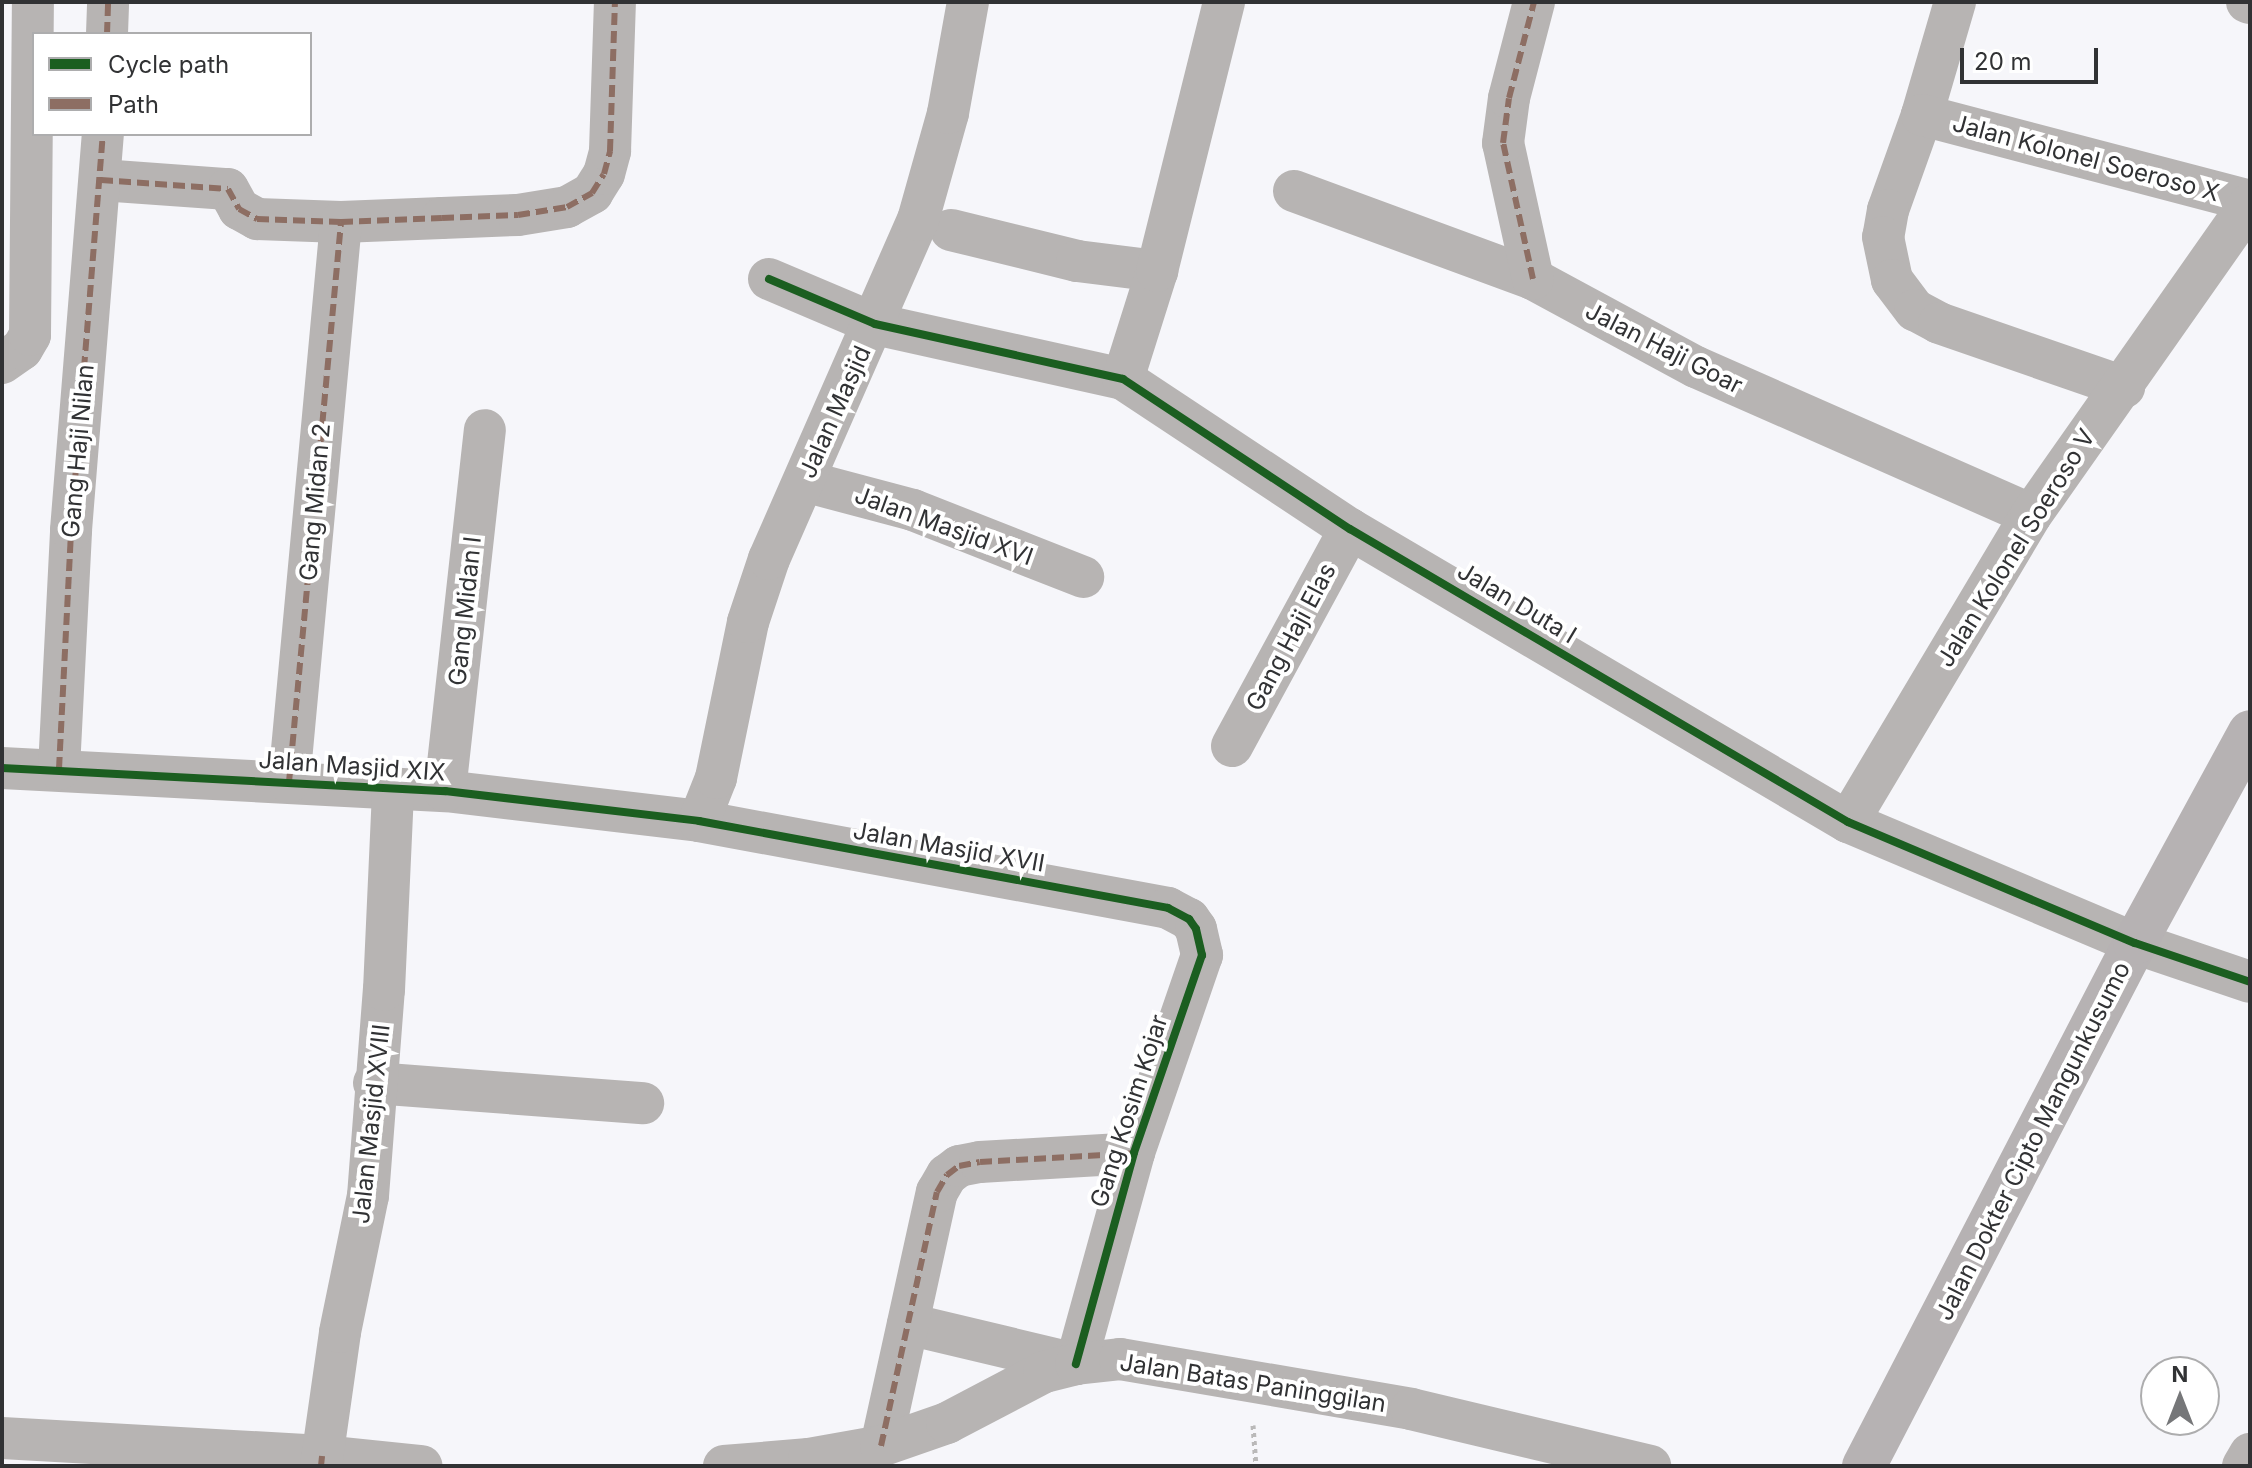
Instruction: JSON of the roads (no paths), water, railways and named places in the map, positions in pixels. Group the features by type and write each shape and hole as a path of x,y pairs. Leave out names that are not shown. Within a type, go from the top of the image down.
{"main road":[{"name":"Jalan Dokter Cipto Mangunkusumo","path":"1864,1466 2135,943 2250,732"}],"street":[{"path":"33,2 33,32"},
{"path":"107,32 108,2"},
{"path":"101,180 228,189 239,209 257,219 341,222 518,215 567,207 592,193 604,174 610,151 615,2"},
{"name":"Jalan Masjid","path":"699,821 716,778 748,622 769,559 875,324 923,205 948,113 968,2"},
{"path":"1123,379 1157,271 1224,2"},
{"path":"1533,279 1503,143 1509,98 1534,2"},
{"path":"1955,2 1922,115 1888,210 1883,237 1892,280 1915,310 1939,323 2124,387"},
{"path":"2,363 22,349 30,335 32,113"},
{"name":"Jalan Kolonel Soeroso X","path":"1922,115 2250,202"},
{"name":"Gang Haji Nilan","path":"59,769 71,530 103,136"},
{"name":"Jalan Haji Goar","path":"1294,191 1533,279 1696,367 2031,515"},
{"name":"Jalan Kolonel Soeroso V","path":"1848,822 2031,515 2083,437 2124,387 2250,202"},
{"name":"Gang Midan 2","path":"289,782 341,222"},
{"path":"951,230 1077,261 1157,271"},
{"name":"Jalan Duta I","path":"769,279 875,324 1123,379 1350,529 1848,822 2135,943 2250,982"},
{"name":"Gang Midan I","path":"445,791 485,430"},
{"name":"Jalan Masjid XVI","path":"804,481 913,510 1083,577"},
{"name":"Gang Haji Elas","path":"1232,746 1350,529"},
{"name":"Jalan Masjid XIX","path":"2,768 445,791 699,821"},
{"name":"Jalan Masjid XVIII","path":"321,1461 340,1332 368,1196 374,1083 384,990 393,789"},
{"name":"Jalan Masjid XVII","path":"699,821 1168,908 1189,919"},
{"name":"Gang Kosim Kojar","path":"1076,1364 1134,1153 1202,955 1196,929 1189,919"},
{"path":"374,1083 643,1103"},
{"path":"881,1446 937,1192 947,1175 959,1166 980,1162 1134,1153"},
{"path":"908,1324 1076,1364"},
{"name":"Jalan Batas Paninggilan","path":"724,1466 809,1459 881,1446 947,1423 1044,1372 1076,1364 1120,1359 1411,1409 1650,1466"},
{"path":"2,1438 421,1466"},
{"path":"2243,1466 2250,1454"}]}
